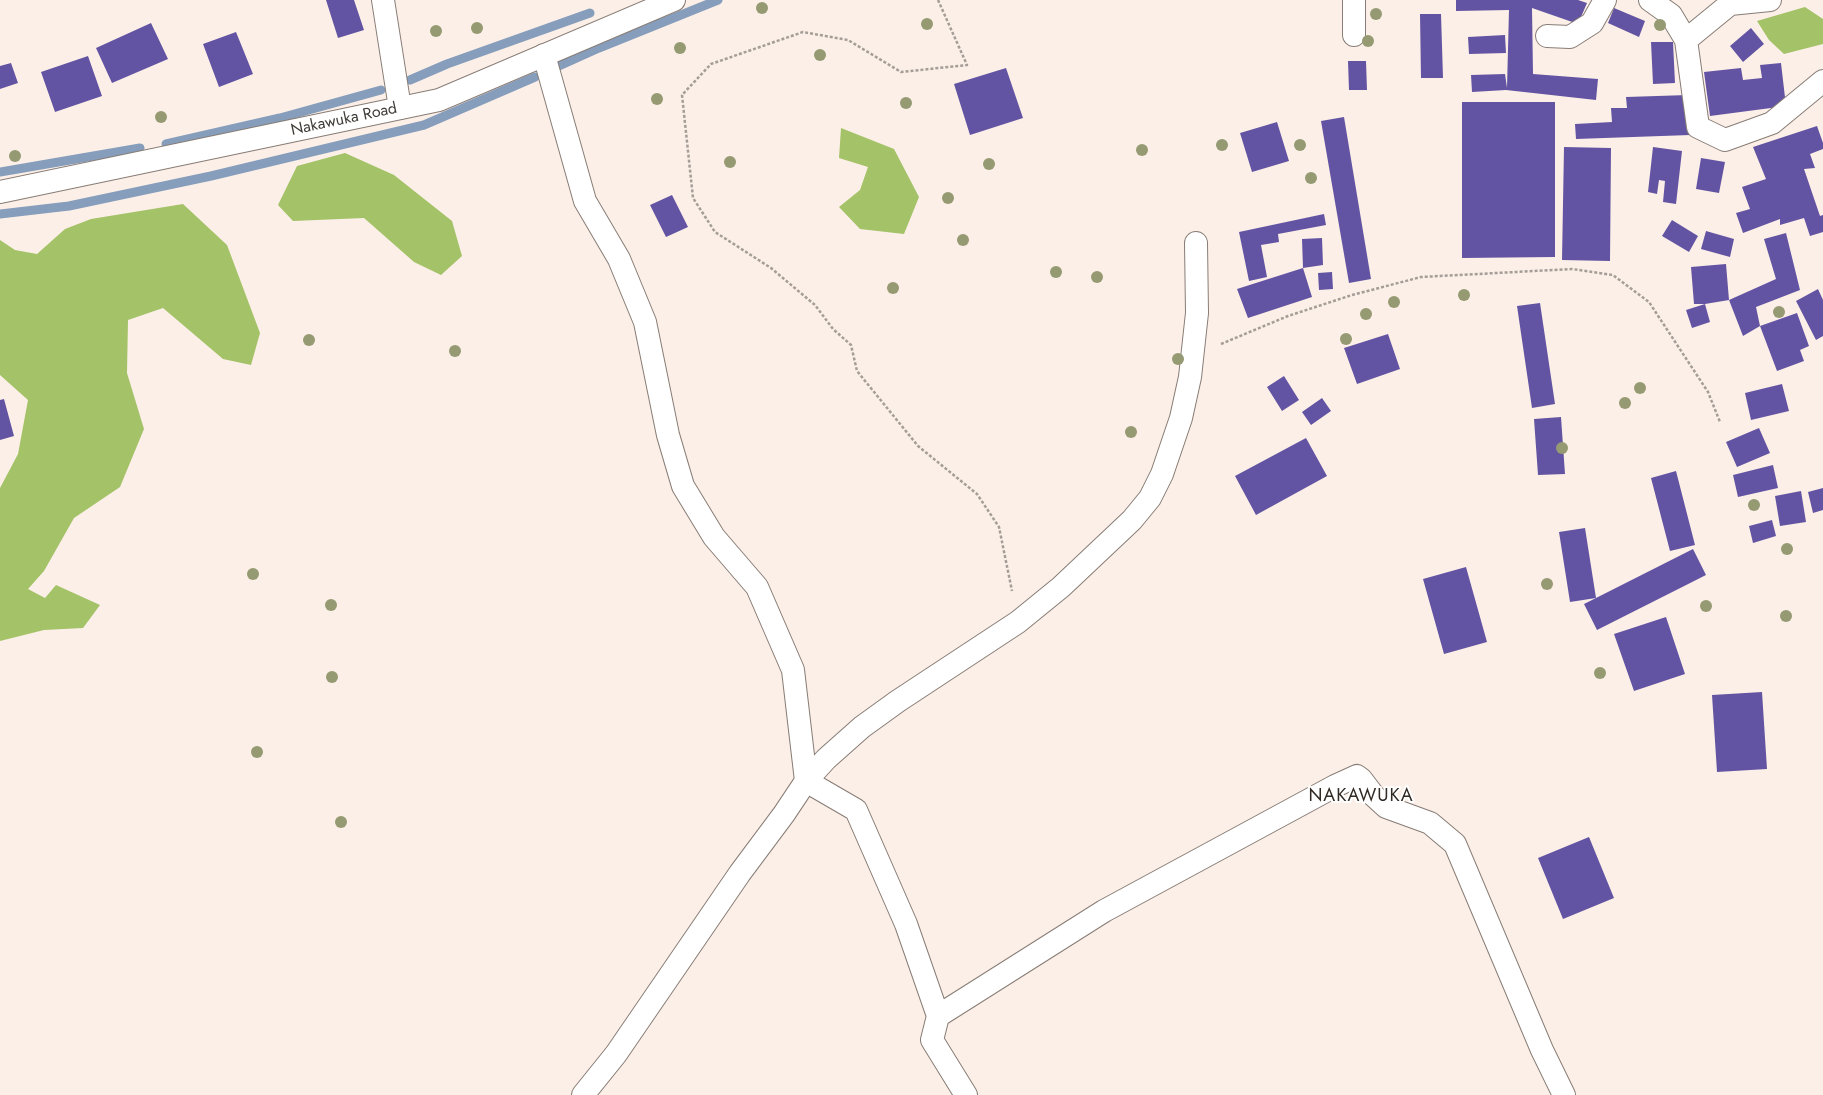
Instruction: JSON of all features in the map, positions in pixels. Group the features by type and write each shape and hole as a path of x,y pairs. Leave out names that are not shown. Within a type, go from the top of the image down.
{"street":[{"path":"383,0 400,108"},
{"name":"Nakawuka Road","path":"0,192 439,100 674,0"},
{"path":"1354,0 1354,35"},
{"path":"1546,36 1570,37 1592,23 1605,0"},
{"path":"1650,0 1672,15 1686,40 1698,127 1725,140 1772,123 1823,82"},
{"path":"1686,40 1730,4 1770,0"},
{"path":"544,55 585,201 619,259 645,322 668,435 683,486 714,537 757,587 793,670 806,781"},
{"path":"583,1095 616,1054 740,873 784,814 806,781 826,759 862,727 945,668 1018,622 1061,587 1132,520 1150,498 1162,474 1181,418 1190,378 1191,357 1197,313 1196,243"},
{"path":"938,1016 1104,911 1356,776 1361,779 1374,796 1386,807 1430,822 1455,844 1542,1050 1564,1095"},
{"path":"806,781 856,810 906,924 938,1016 932,1040 966,1095"}],"path":[{"path":"938,0 966,65 900,72 848,40 803,32 711,64 682,95 693,198 715,232 770,268 815,305 833,329 851,345 857,371 918,446 977,494 999,527 1018,622"},
{"path":"1191,357 1288,316 1352,295 1421,277 1572,269 1613,275 1649,302 1708,392 1720,422"}],"green space":[{"path":"1805,7 1823,19 1823,44 1784,54 1769,40 1757,21"},
{"path":"841,128 894,149 919,197 904,234 860,229 839,207 860,190 868,167 839,158"},
{"path":"345,153 394,175 452,221 462,256 441,275 414,262 364,218 293,221 278,205 297,166"},
{"path":"183,204 227,245 260,333 251,365 223,359 163,308 128,320 127,373 144,429 120,487 74,518 44,571 28,589 45,598 56,585 100,605 83,628 44,630 0,641 0,488 18,454 28,400 0,375 0,240 15,250 37,254 65,229 91,219"}],"building":[{"path":"326,0 354,0 364,30 338,38"},
{"path":"1456,0 1578,0 1587,3 1578,24 1532,8 1533,74 1598,79 1596,100 1506,90 1472,92 1471,75 1505,74 1507,88 1509,10 1456,11"},
{"path":"1614,8 1645,21 1639,37 1608,23"},
{"path":"1420,14 1441,14 1443,78 1421,78"},
{"path":"151,23 168,59 112,83 96,48"},
{"path":"1751,28 1764,44 1743,62 1730,46"},
{"path":"236,32 253,74 219,87 203,44"},
{"path":"1505,35 1506,53 1469,54 1468,37"},
{"path":"1651,42 1673,42 1675,83 1653,84"},
{"path":"88,56 102,96 55,112 41,72"},
{"path":"1348,61 1366,61 1367,90 1349,90"},
{"path":"11,63 18,83 0,89 0,66"},
{"path":"1781,63 1786,106 1710,116 1704,72 1741,68 1743,80 1762,78 1760,65"},
{"path":"1006,68 1023,118 970,135 954,84"},
{"path":"1688,95 1690,135 1576,139 1575,124 1612,122 1611,108 1627,108 1626,97"},
{"path":"1462,102 1555,102 1555,257 1462,258"},
{"path":"1344,117 1371,279 1349,283 1321,121"},
{"path":"1277,122 1289,161 1252,172 1240,133"},
{"path":"1817,126 1823,143 1823,149 1810,154 1815,168 1804,169 1820,216 1823,215 1823,232 1810,236 1804,218 1780,225 1780,219 1743,233 1736,213 1750,209 1742,187 1766,179 1753,147"},
{"path":"1564,147 1611,148 1610,261 1562,260"},
{"path":"1653,147 1682,151 1676,204 1663,202 1665,181 1659,180 1657,194 1648,192"},
{"path":"1701,158 1725,162 1719,193 1696,189"},
{"path":"672,195 688,227 666,237 650,205"},
{"path":"1324,214 1326,225 1278,234 1279,242 1261,245 1267,277 1249,281 1239,232"},
{"path":"1672,220 1698,236 1689,252 1662,236"},
{"path":"1706,231 1734,239 1730,257 1701,249"},
{"path":"1786,233 1800,290 1756,307 1760,326 1743,336 1729,300 1776,279 1764,239"},
{"path":"1322,238 1323,265 1303,268 1302,239"},
{"path":"1726,264 1729,300 1705,304 1694,304 1691,267"},
{"path":"1303,268 1312,297 1248,318 1237,289"},
{"path":"1332,272 1333,289 1319,290 1318,273"},
{"path":"1818,289 1823,300 1823,336 1816,340 1796,301"},
{"path":"1540,303 1555,404 1532,408 1517,306"},
{"path":"1705,304 1710,322 1692,328 1686,310"},
{"path":"1797,313 1809,346 1800,350 1804,361 1777,371 1760,326"},
{"path":"1388,334 1400,369 1357,384 1344,348"},
{"path":"1284,376 1299,400 1282,411 1267,387"},
{"path":"1782,384 1789,411 1751,420 1745,393"},
{"path":"1322,398 1331,411 1311,425 1302,412"},
{"path":"4,399 14,436 0,440 0,400"},
{"path":"1561,417 1565,474 1538,475 1534,419"},
{"path":"1759,428 1770,453 1737,467 1726,442"},
{"path":"1306,438 1327,476 1256,515 1235,476"},
{"path":"1773,465 1778,488 1738,497 1733,475"},
{"path":"1676,471 1695,545 1670,551 1651,478"},
{"path":"1823,488 1823,510 1813,513 1808,492"},
{"path":"1801,491 1806,522 1780,526 1775,496"},
{"path":"1772,520 1776,536 1753,543 1749,526"},
{"path":"1585,528 1596,598 1570,602 1559,532"},
{"path":"1693,549 1706,575 1597,630 1584,604"},
{"path":"1466,567 1487,642 1444,654 1423,579"},
{"path":"1666,617 1685,674 1634,691 1614,634"},
{"path":"1762,692 1767,769 1717,772 1712,695"},
{"path":"1589,837 1614,898 1563,919 1538,858"}],"waterway":[{"path":"559,66 599,48 718,0"},
{"path":"410,80 447,64 590,13"},
{"path":"0,214 69,206 211,176 424,125 535,77"},
{"path":"166,144 280,118 381,90"},
{"path":"0,172 140,148"}],"district":[{"name":"NAKAWUKA","path":"1361,797"}]}
